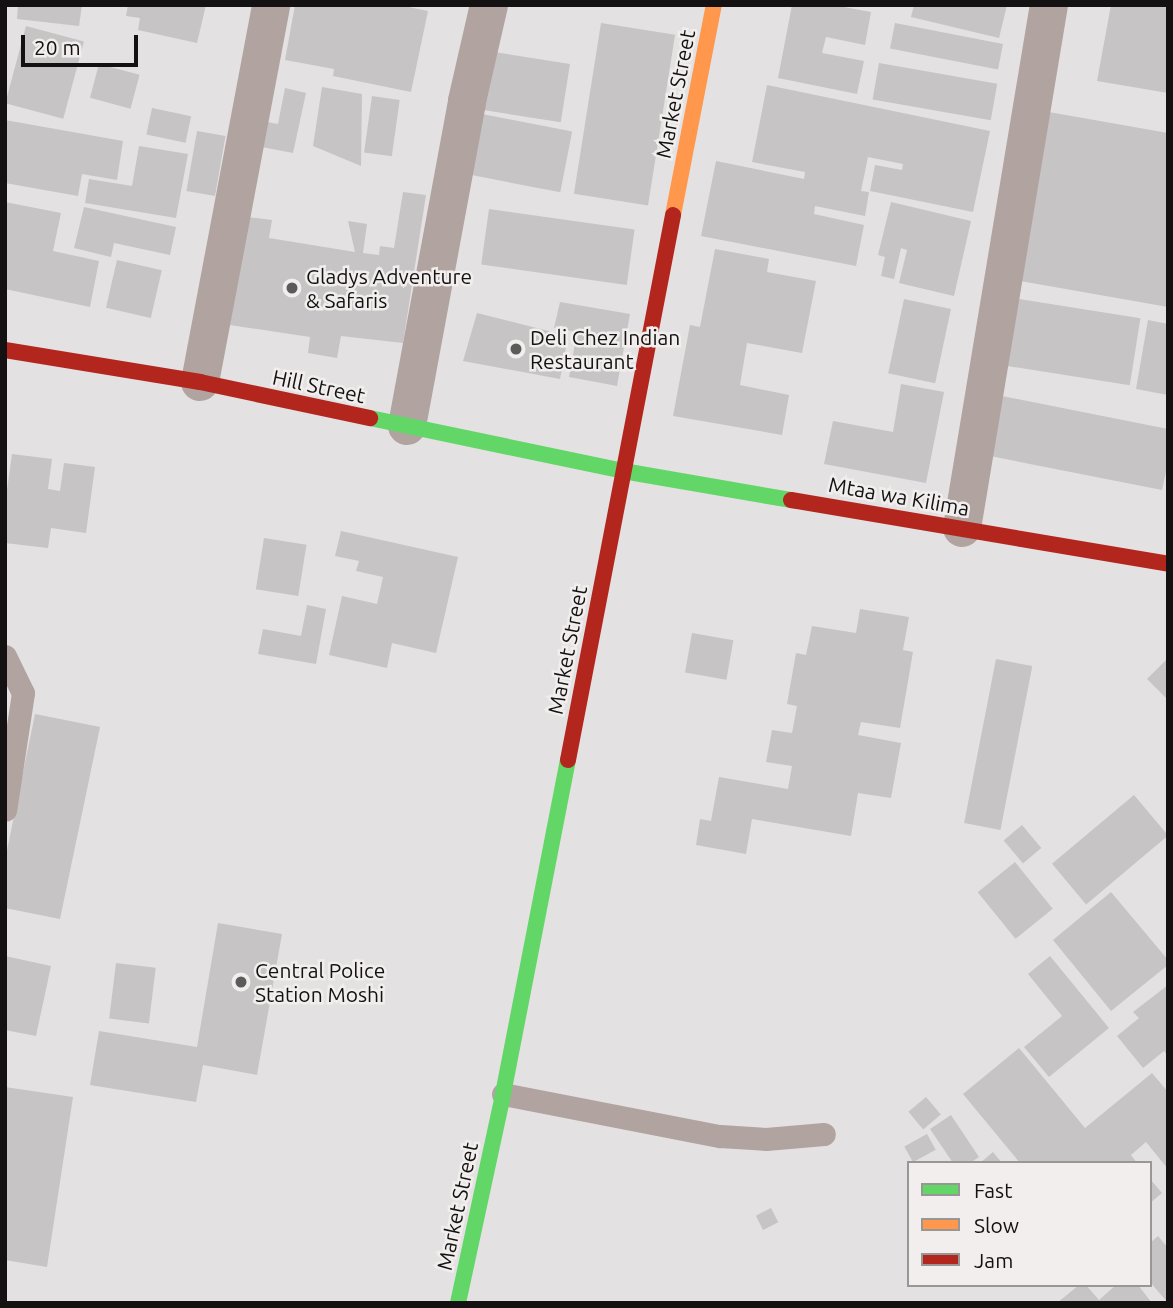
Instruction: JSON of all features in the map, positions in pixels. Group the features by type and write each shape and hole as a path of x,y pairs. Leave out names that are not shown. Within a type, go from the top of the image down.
{"street":[{"path":"200,382 271,5"},
{"path":"407,426 467,101 489,5"},
{"name":"Market Street","path":"458,1303 503,1094 714,5"},
{"path":"962,528 1049,5"},
{"name":"Hill Street","path":"5,350 200,382 623,471"},
{"name":"Mtaa wa Kilima","path":"623,471 1168,564"}],"lane":[{"path":"5,656 23,693 5,810"},
{"path":"503,1094 660,1122 720,1136 766,1139 824,1133"}],"building":[{"path":"18,5 82,5 79,26 17,19"},
{"path":"128,5 206,5 197,43 138,30 140,18 126,16"},
{"path":"295,5 399,5 428,11 411,92 333,76 334,69 285,60"},
{"path":"792,5 833,5 871,12 865,45 826,37 822,53 864,61 857,94 778,78"},
{"path":"914,5 1007,5 999,38 911,17"},
{"path":"1111,5 1168,5 1168,93 1097,81"},
{"path":"601,23 675,35 648,206 574,194"},
{"path":"895,23 1003,44 998,70 890,49"},
{"path":"26,26 84,42 63,119 5,103"},
{"path":"488,51 570,64 561,122 479,109"},
{"path":"879,63 997,84 991,120 873,99"},
{"path":"99,64 140,75 131,109 90,98"},
{"path":"767,85 990,131 973,212 870,191 875,165 902,170 903,164 868,157 861,191 869,192 865,216 815,206 814,214 864,225 856,266 701,236 716,161 804,179 805,172 752,162"},
{"path":"322,87 362,94 361,166 313,146"},
{"path":"285,88 306,93 293,153 251,145 256,120 278,124"},
{"path":"372,96 400,100 392,156 364,152"},
{"path":"152,108 191,116 186,143 146,134"},
{"path":"1043,111 1168,133 1168,307 1014,280"},
{"path":"472,112 572,131 560,192 460,173"},
{"path":"5,120 123,141 117,180 82,174 78,196 5,183"},
{"path":"197,131 226,136 215,196 186,191"},
{"path":"139,146 188,154 176,218 85,203 89,179 132,186"},
{"name":"Gladys Adventure & Safaris","path":"403,192 426,195 403,343 341,336 337,358 308,353 310,337 230,325 247,217 272,220 269,238 355,252 348,221 367,224 363,253 379,255 380,246 394,248"},
{"path":"5,202 61,213 53,251 99,261 90,307 5,289"},
{"path":"891,202 971,221 954,296 899,283 907,250 901,248 894,279 881,276 885,257 878,255"},
{"path":"84,207 176,227 170,255 114,243 111,257 74,248"},
{"path":"489,209 635,229 627,285 481,264"},
{"path":"715,249 769,259 767,272 816,281 802,353 747,343 740,385 789,395 782,435 673,416 690,325 700,327"},
{"path":"117,260 162,270 151,318 106,308"},
{"path":"1013,298 1140,318 1130,385 1002,365"},
{"path":"904,299 951,309 935,383 888,373"},
{"path":"560,302 630,314 617,386 569,377 577,332 554,328"},
{"name":"Deli Chez Indian Restaurant","path":"477,313 568,336 560,379 463,361"},
{"path":"1148,320 1168,324 1168,395 1136,389"},
{"path":"901,384 944,392 926,483 824,464 833,421 893,432"},
{"path":"1002,396 1168,429 1168,463 1162,490 990,456"},
{"path":"12,454 52,459 48,489 60,491 64,463 95,467 86,533 51,528 48,548 5,543 5,504"},
{"path":"341,531 458,557 436,653 392,643 387,668 329,655 342,596 377,604 383,577 356,571 359,561 335,556"},
{"path":"264,538 306,545 298,596 256,589"},
{"path":"307,605 326,609 316,664 258,654 263,629 301,636"},
{"path":"860,609 909,617 903,650 913,652 900,728 861,722 858,735 901,743 891,798 858,793 851,836 752,819 746,854 696,845 700,819 711,821 719,777 788,789 792,766 766,762 772,730 792,733 797,706 787,704 796,653 806,655 812,626 856,633"},
{"path":"692,633 733,640 726,680 685,672"},
{"path":"1168,658 1168,700 1147,679"},
{"path":"996,659 1032,666 1000,830 964,823"},
{"path":"35,714 100,727 60,919 5,908 5,860"},
{"path":"1134,795 1168,836 1086,904 1052,864"},
{"path":"1022,825 1041,848 1023,863 1004,840"},
{"path":"1015,862 1053,909 1015,939 978,892"},
{"path":"1111,892 1168,960 1168,965 1111,1011 1053,940"},
{"name":"Central Police Station Moshi","path":"218,923 282,934 257,1075 203,1065 196,1102 90,1085 99,1031 197,1047"},
{"path":"5,956 51,966 36,1036 5,1030"},
{"path":"1050,956 1109,1028 1049,1077 1024,1047 1062,1016 1028,974"},
{"path":"116,963 156,968 149,1023 109,1019"},
{"path":"1168,985 1168,1056 1164,1051 1143,1068 1117,1036 1139,1018 1133,1012"},
{"path":"1019,1048 1085,1128 1152,1073 1168,1092 1168,1169 1146,1142 1131,1155 1136,1161 1018,1161 963,1094"},
{"path":"5,1087 73,1097 47,1267 5,1260"},
{"path":"926,1097 941,1115 923,1129 908,1112"},
{"path":"951,1115 979,1157 973,1161 952,1161 930,1129"},
{"path":"927,1134 936,1150 912,1161 904,1147"},
{"path":"993,1152 1000,1161 982,1161"},
{"path":"1152,1181 1162,1193 1152,1201"},
{"path":"771,1208 778,1222 763,1230 756,1216"},
{"path":"1158,1236 1168,1248 1168,1303 1152,1284 1152,1241"},
{"path":"1077,1287 1088,1287 1099,1300 1114,1287 1140,1287 1152,1303 1057,1303"}],"traffic: fast":[{"path":"370,418 623,471 791,500"},
{"path":"458,1303 503,1094 568,760"}],"traffic: slow":[{"path":"673,215 714,5"}],"traffic: jam":[{"path":"568,760 673,215"},
{"path":"5,350 200,382 370,418"},
{"path":"791,500 1168,564"}],"place":[{"name":"Gladys Adventure & Safaris","path":"292,288"},
{"name":"Deli Chez Indian Restaurant","path":"516,349"},
{"name":"Central Police Station Moshi","path":"241,982"}]}
